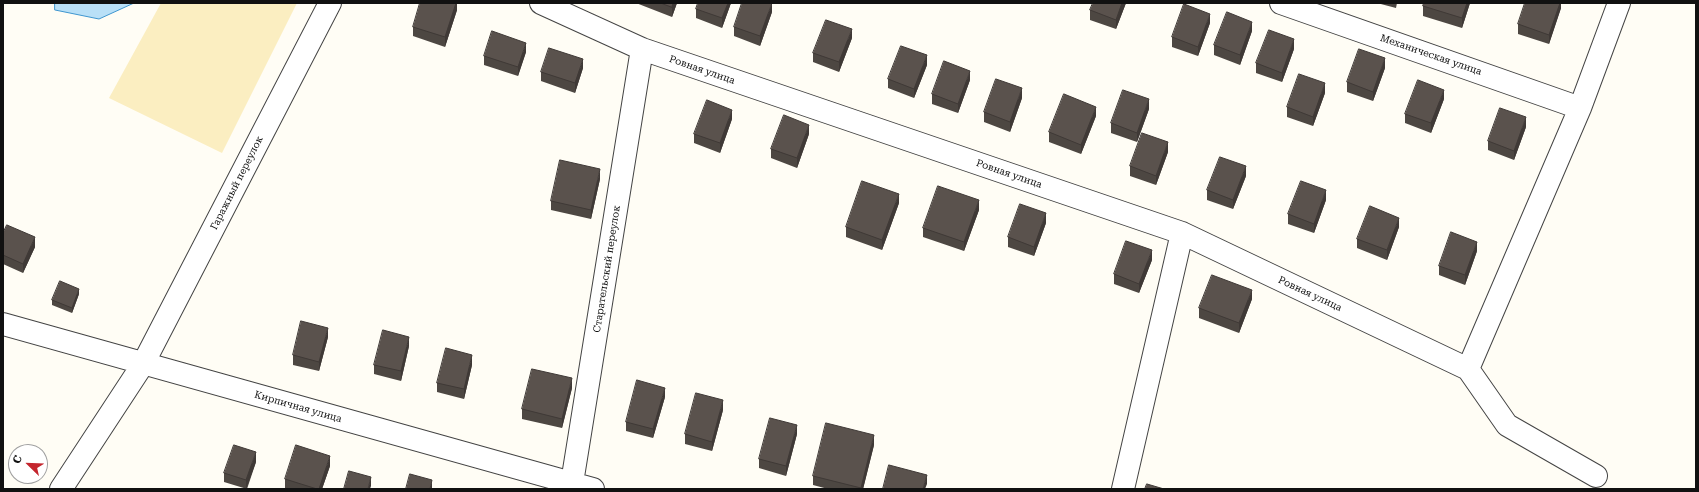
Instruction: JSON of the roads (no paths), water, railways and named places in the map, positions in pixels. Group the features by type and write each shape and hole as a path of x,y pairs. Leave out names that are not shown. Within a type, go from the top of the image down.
{"street":[{"name":"Гаражный переулок","path":"61,489 143,364 330,3"},
{"name":"Ровная улица","path":"541,3 642,49 1182,233 1468,369"},
{"name":"Механическая улица","path":"1282,3 1580,108"},
{"path":"1596,476 1507,425 1468,369 1580,108 1620,3"},
{"name":"Старательский переулок","path":"579,487 642,49"},
{"path":"1123,489 1182,233"},
{"name":"Кирпичная улица","path":"3,324 579,487"}],"water":[{"path":"55,3 134,3 99,19 55,10"}]}
